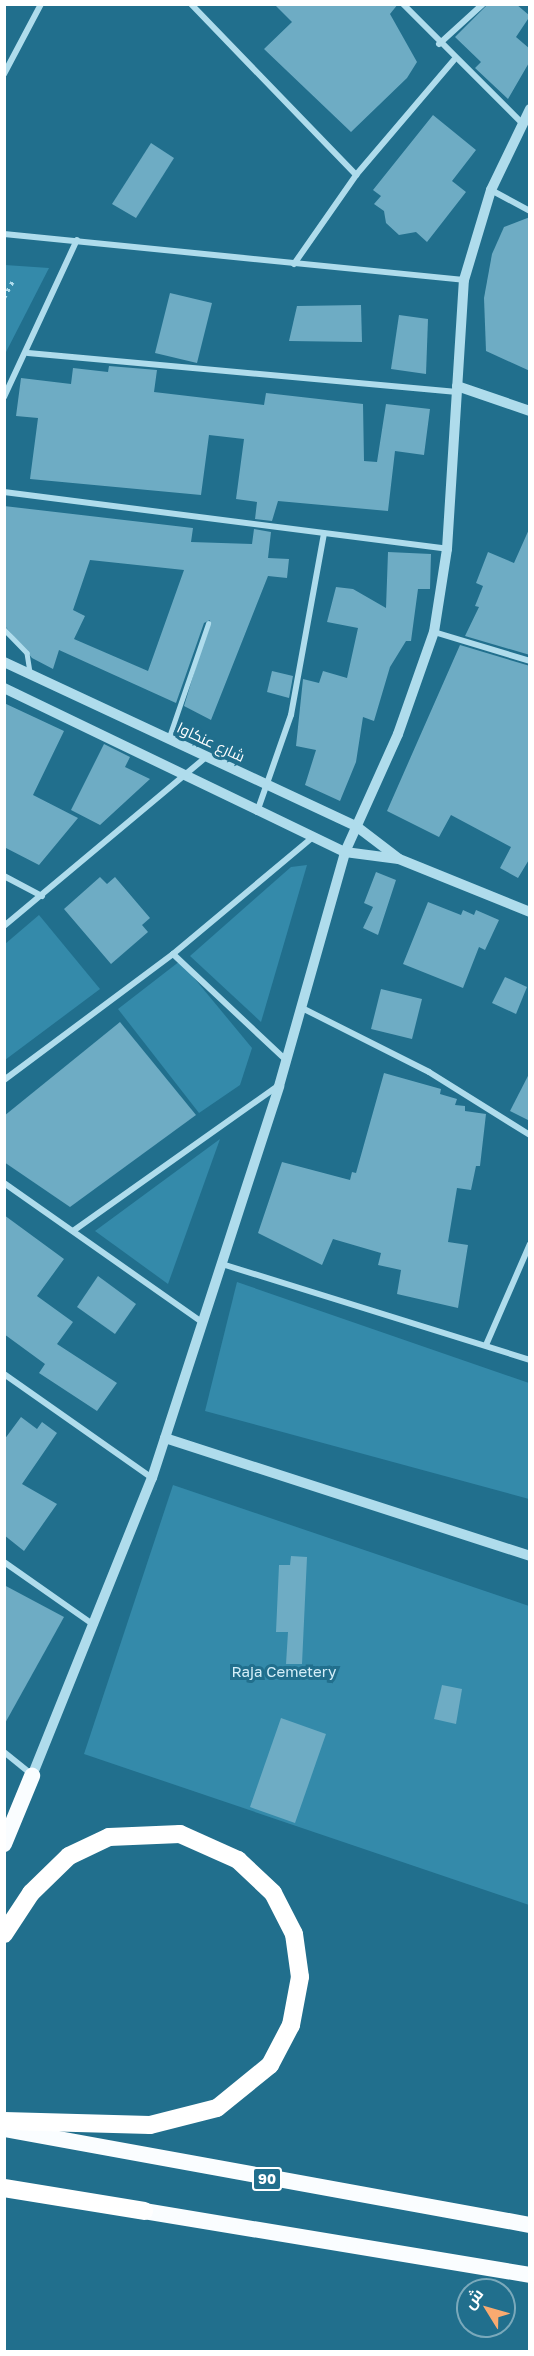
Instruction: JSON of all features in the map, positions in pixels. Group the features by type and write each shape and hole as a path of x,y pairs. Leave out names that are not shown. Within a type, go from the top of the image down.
{"highway":[{"path":"4,1844 33,1776"},
{"path":"4,1934 30,1893 69,1856 109,1837 180,1834 238,1860 273,1893 294,1934 300,1977 283,2045 256,2081 217,2108 150,2125 4,2121"},
{"name":"90","path":"4,2129 530,2225"},
{"path":"4,2187 530,2275"}],"street":[{"path":"4,74 41,4"},
{"path":"190,4 356,175"},
{"path":"403,4 454,60 522,123"},
{"path":"439,44 483,4"},
{"path":"294,264 356,175 454,60"},
{"path":"4,1752 33,1776 152,1478 279,1086 345,852 398,734 434,632 447,549 464,280 491,190 530,109"},
{"path":"491,190 530,211"},
{"path":"4,234 464,280"},
{"path":"4,397 28,353 77,240"},
{"path":"28,353 457,389 530,411"},
{"path":"4,492 447,549"},
{"path":"257,812 291,715 324,534"},
{"path":"434,632 530,661"},
{"name":"شارع عنكاوا","path":"4,662 356,826 399,859"},
{"name":"شارع عنكاوا","path":"4,688 184,779 345,852 399,859 530,912"},
{"path":"4,926 184,779 206,757"},
{"path":"4,1080 173,954 313,837"},
{"path":"4,876 42,896"},
{"path":"173,954 285,1059"},
{"path":"300,1006 429,1072 530,1135"},
{"path":"73,1231 279,1086"},
{"path":"4,1183 202,1322"},
{"path":"486,1346 530,1244"},
{"path":"222,1264 530,1360"},
{"path":"4,1374 152,1478"},
{"path":"165,1438 530,1556"},
{"path":"4,1562 94,1625"}],"lane":[{"path":"168,740 208,624"},
{"path":"4,629 27,653 30,674"},
{"path":"4,1762 12,1758"}],"path":[{"path":"4,298 14,279"}],"green space":[{"path":"4,265 49,268 5,354"},
{"path":"307,865 261,1022 190,956 291,867"},
{"path":"39,915 100,989 5,1060 5,944"},
{"path":"180,961 252,1048 240,1085 199,1113 118,1009"},
{"path":"220,1139 168,1284 95,1231"},
{"path":"237,1282 529,1383 529,1499 205,1411"},
{"name":"Raja Cemetery","path":"173,1485 529,1606 529,1905 84,1754"}],"building":[{"path":"274,4 398,4 390,14 417,62 407,78 351,132 264,49 292,22"},
{"path":"488,4 516,4 530,16 516,37 530,49 530,61 508,99 475,68 481,62 455,37"},
{"path":"433,115 476,150 452,181 466,192 427,242 416,232 399,235 386,223 384,211 374,204 381,196 373,190"},
{"path":"151,143 174,158 136,218 112,204"},
{"path":"530,217 530,371 486,351 484,298 492,254 504,227"},
{"path":"170,293 212,303 197,363 155,353"},
{"path":"361,305 362,342 289,341 297,306"},
{"path":"399,315 428,319 426,374 391,369"},
{"path":"109,366 157,370 154,392 264,405 266,393 363,404 364,461 377,462 386,404 430,409 424,455 395,451 388,511 278,501 272,521 255,519 257,502 236,499 244,439 209,435 201,495 30,479 38,418 16,416 21,378 71,384 73,368 108,372"},
{"path":"4,506 193,528 191,542 252,544 254,529 271,532 268,558 289,559 287,578 268,576 211,720 184,706 210,620 204,623 176,703 59,650 53,669 32,658 4,625","holes":["90,560 184,570 148,671 74,639 85,616 73,610"]},
{"path":"530,527 530,655 465,636 479,607 475,606 483,586 476,583 488,552 514,563"},
{"path":"388,552 431,554 430,589 418,589 411,641 406,641 390,667 374,721 363,717 356,762 340,801 305,785 316,750 296,746 303,679 319,683 323,671 347,678 358,628 327,622 336,587 353,589 386,608"},
{"path":"460,645 530,666 530,858 518,878 500,868 511,847 451,815 439,837 387,811"},
{"path":"272,671 293,676 289,698 267,692"},
{"path":"4,703 64,731 33,795 78,818 39,865 4,847"},
{"path":"104,744 130,757 125,767 150,779 100,825 71,810"},
{"path":"376,872 396,880 378,935 363,928 373,907 364,903"},
{"path":"100,877 107,884 115,877 150,918 142,925 148,932 111,964 64,909"},
{"path":"428,902 461,915 463,910 474,915 476,910 499,920 485,950 479,947 463,988 403,964"},
{"path":"505,977 527,987 516,1014 492,1003"},
{"path":"381,989 422,999 412,1039 371,1029"},
{"path":"120,1022 196,1115 70,1207 4,1162 4,1116"},
{"path":"530,1072 530,1121 510,1111"},
{"path":"384,1073 441,1089 440,1094 457,1099 455,1105 465,1106 465,1111 486,1114 480,1166 476,1166 471,1190 457,1188 448,1242 468,1245 458,1308 397,1294 401,1270 378,1265 381,1253 333,1239 322,1265 258,1233 282,1162 350,1180 352,1172 356,1173"},
{"path":"4,1215 64,1259 37,1296 73,1322 57,1344 117,1383 97,1411 39,1373 45,1364 4,1334"},
{"path":"98,1276 136,1304 115,1334 77,1307"},
{"path":"21,1417 37,1429 42,1422 57,1433 22,1484 57,1504 24,1551 4,1535 4,1440"},
{"path":"291,1556 307,1557 302,1664 286,1664 288,1632 276,1632 279,1565 290,1565"},
{"path":"4,1585 64,1617 4,1725"},
{"path":"442,1685 462,1689 456,1724 434,1719"},
{"path":"281,1718 326,1734 295,1823 250,1807"}]}
